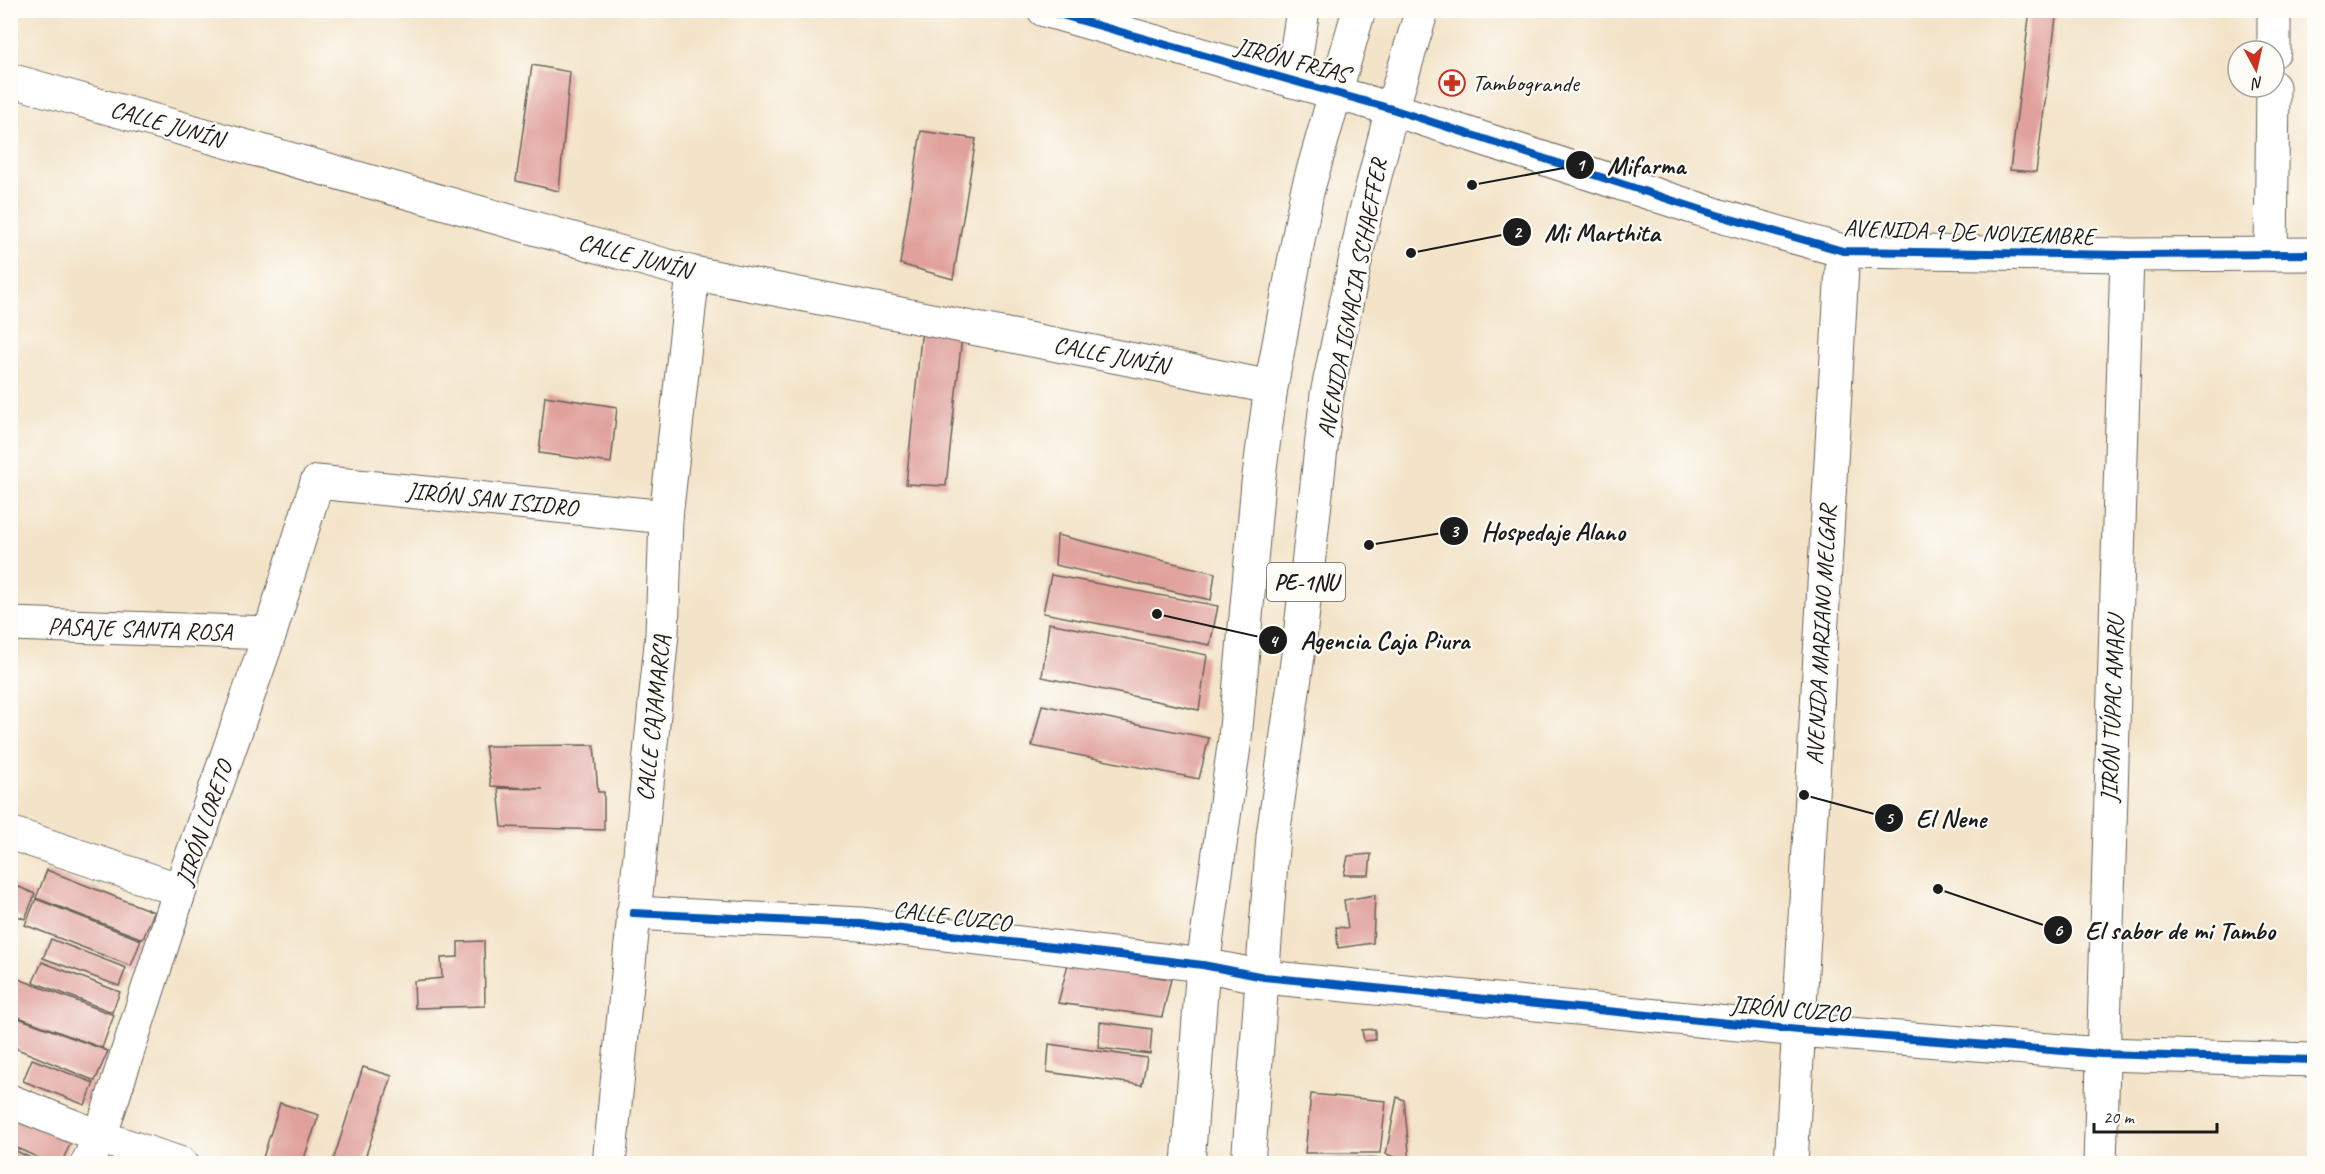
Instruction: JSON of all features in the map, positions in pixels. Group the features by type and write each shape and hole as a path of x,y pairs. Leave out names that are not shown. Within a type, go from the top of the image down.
{"street":[{"name":"JIRÓN FRÍAS","path":"1044,10 1392,109"},
{"path":"1292,81 1303,10"},
{"name":"PE-1NU","path":"1188,1164 1203,965 1235,739 1258,483 1271,387 1307,192 1359,10"},
{"name":"AVENIDA IGNACIA SCHAEFFER","path":"1248,1164 1273,836 1298,655 1327,394 1365,215 1392,109 1422,10"},
{"path":"2274,10 2274,39"},
{"name":"CALLE JUNÍN","path":"10,80 693,273 1271,387"},
{"path":"2271,254 2273,99"},
{"name":"AVENIDA 9 DE NOVIEMBRE","path":"1392,109 1717,215 1843,251 2127,255 2314,254"},
{"name":"AVENIDA MARIANO MELGAR","path":"1791,1164 1843,251"},
{"name":"JIRÓN TÚPAC AMARU","path":"2100,1164 2101,1053 2127,255"},
{"name":"CALLE CAJAMARCA","path":"609,1164 662,634 666,517 693,273"},
{"name":"JIRÓN SAN ISIDRO","path":"317,482 666,517"},
{"name":"JIRÓN LORETO","path":"93,1150 180,890 270,633 317,482"},
{"name":"PASAJE SANTA ROSA","path":"10,624 270,633"},
{"path":"10,833 180,890"},
{"name":"CALLE CUZCO","path":"633,913 861,924 1203,965 1264,977"},
{"name":"JIRÓN CUZCO","path":"1264,977 1799,1030 2101,1053 2314,1060"},
{"path":"10,1101 93,1150 182,1164"}],"building":[{"path":"2030,10 2057,10 2036,172 2010,170"},
{"path":"532,65 570,72 559,191 516,181"},
{"path":"921,131 976,139 953,279 900,264"},
{"path":"922,328 962,336 946,486 906,484"},
{"path":"545,396 617,407 611,463 539,453"},
{"path":"1057,535 1215,573 1211,600 1055,565"},
{"path":"1051,575 1218,606 1210,645 1043,613"},
{"path":"1049,623 1207,655 1199,710 1042,677"},
{"path":"1042,705 1209,738 1199,779 1032,746"},
{"path":"594,745 598,792 604,792 604,830 502,827 498,788 543,789 491,786 485,746"},
{"path":"1371,854 1369,875 1344,875 1348,856"},
{"path":"47,870 154,912 143,939 36,898"},
{"path":"10,883 35,894 25,919 10,913"},
{"path":"1375,895 1373,943 1338,948 1336,927 1348,928 1344,900"},
{"path":"36,899 141,940 131,966 25,925"},
{"path":"51,939 126,968 119,986 43,958"},
{"path":"484,941 485,1006 415,1008 414,981 442,978 441,958 458,957 458,942"},
{"path":"42,962 120,992 112,1012 33,982"},
{"path":"1068,964 1171,979 1162,1017 1058,1003"},
{"path":"16,978 114,1015 102,1048 10,1014 10,992"},
{"path":"10,1015 108,1051 95,1081 10,1046"},
{"path":"1100,1022 1152,1029 1150,1054 1099,1048"},
{"path":"1375,1029 1375,1040 1364,1041 1362,1030"},
{"path":"1049,1044 1147,1058 1142,1085 1047,1072"},
{"path":"32,1059 94,1083 85,1105 23,1081"},
{"path":"363,1067 392,1076 363,1164 332,1164"},
{"path":"1311,1094 1386,1101 1380,1153 1305,1153"},
{"path":"1397,1097 1404,1100 1410,1162 1386,1154"},
{"path":"280,1103 319,1115 302,1164 261,1164"},
{"path":"10,1115 71,1142 61,1164 52,1164 10,1145"},
{"path":"10,1148 43,1164 10,1164"},
{"path":"1339,1157 1383,1159 1396,1163 1304,1164 1305,1159"}],"cycle path":[{"path":"1044,10 1392,109 1717,215 1843,251 2127,255 2314,254"},
{"path":"633,913 861,924 1203,965 1264,977 1799,1030 2101,1054 2314,1060"}],"place":[{"name":"Tambogrande","path":"1452,83"},
{"name":"Mifarma","path":"1472,185"},
{"name":"Mi Marthita","path":"1411,253"},
{"name":"Hospedaje Alano","path":"1369,545"},
{"name":"Agencia Caja Piura","path":"1157,614"},
{"name":"El Nene","path":"1804,795"},
{"name":"El sabor de mi Tambo","path":"1938,889"}]}
